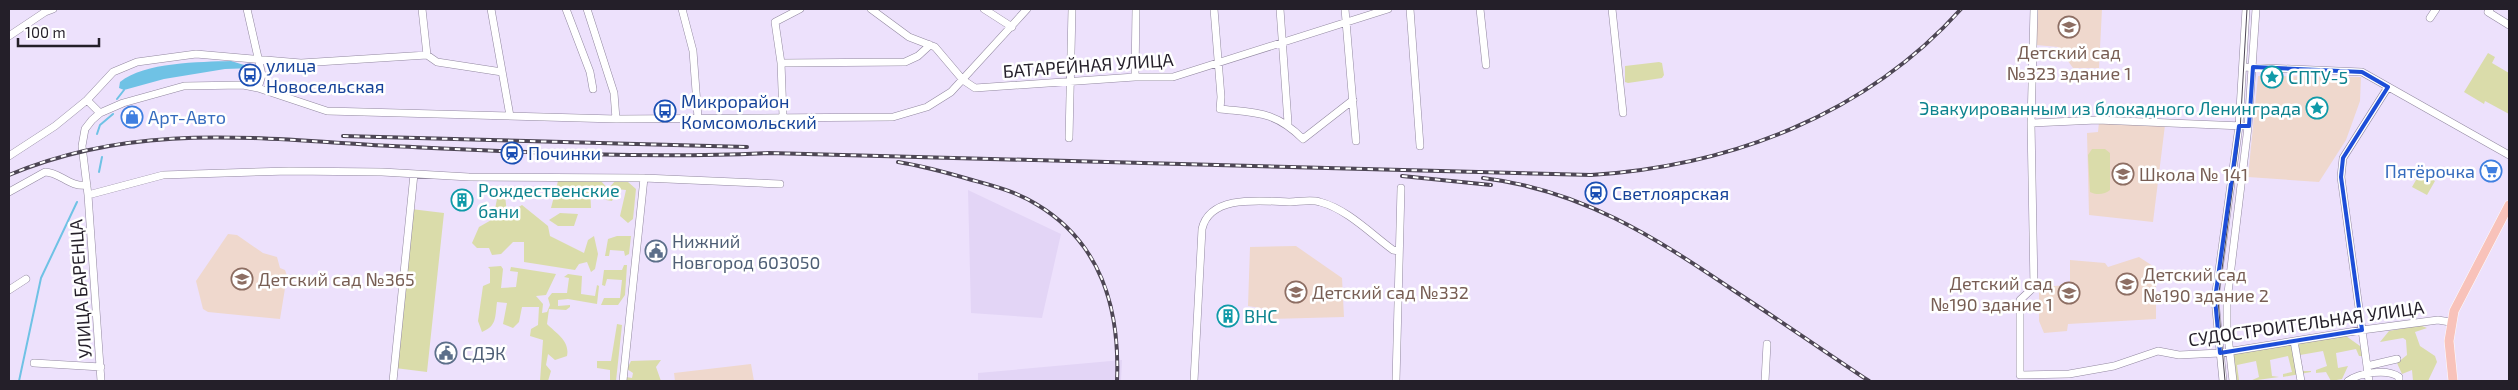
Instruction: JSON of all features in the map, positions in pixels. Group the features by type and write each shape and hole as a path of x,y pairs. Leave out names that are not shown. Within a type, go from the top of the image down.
{"main road":[{"path":"2453,381 2449,349 2450,322 2462,293 2509,205"}],"street":[{"path":"9,36 45,12 53,9"},
{"path":"248,9 262,75 258,88"},
{"path":"422,9 427,55"},
{"path":"492,9 510,116"},
{"path":"566,9 590,72 594,89"},
{"path":"587,9 614,93 616,119"},
{"path":"682,9 693,51 698,118"},
{"path":"783,116 781,63 775,22 800,9"},
{"path":"871,9 909,37 942,52 963,80"},
{"path":"984,9 1012,27"},
{"path":"87,100 100,113 123,102 184,86 242,84 324,111 616,119 783,116 856,119 893,118 927,107 951,92 1028,9"},
{"path":"1069,138 1072,82 1072,9"},
{"path":"1135,77 1136,9"},
{"path":"1214,9 1221,97 1220,110 1264,114 1288,123 1303,138 1353,100"},
{"path":"1280,9 1288,123"},
{"path":"1345,9 1356,141"},
{"name":"БАТАРЕЙНАЯ УЛИЦА","path":"963,80 975,88 1135,77 1173,77 1388,9"},
{"path":"1410,9 1420,146"},
{"path":"1480,9 1486,65"},
{"path":"1612,9 1623,112"},
{"path":"2034,9 2031,123 2097,120 2248,127"},
{"path":"2223,381 2215,299 2239,126 2246,9"},
{"path":"2233,381 2229,352 2227,301 2248,127 2256,9"},
{"path":"2430,18 2436,9"},
{"path":"2490,9 2488,12 2509,25"},
{"path":"781,63 905,62 918,56 930,45"},
{"path":"9,156 55,126 87,100 112,72 137,62 196,54 301,63 427,55 437,62 502,72"},
{"path":"2243,67 2362,72 2509,155"},
{"path":"2369,381 2341,176 2343,158 2388,87"},
{"name":"УЛИЦА БАРЕНЦА","path":"100,113 92,120 83,138 101,381"},
{"name":"СУДОСТРОИТЕЛЬНАЯ УЛИЦА","path":"2031,123 2034,287 2020,300 2020,375 2069,374 2114,366 2158,350 2179,354 2220,353 2362,330 2438,320 2450,322"},
{"path":"88,195 155,176 336,170 469,177 644,178 780,184"},
{"path":"9,192 45,172 50,172 74,185 87,185"},
{"path":"393,381 414,174"},
{"path":"623,381 644,178"},
{"path":"1396,381 1401,188"},
{"path":"1194,381 1202,228 1205,218 1212,212 1228,204 1248,201 1318,201 1340,211 1393,250 1400,252"},
{"path":"9,290 26,279"},
{"path":"2294,341 2301,381"},
{"path":"1765,381 1767,344"},
{"path":"2348,381 2367,369 2397,359"},
{"path":"34,363 101,367"},
{"path":"2367,369 2394,374 2399,377 2399,381"}],"highlighted area":[{"path":"2253,67 2362,72 2388,87 2343,158 2341,177 2362,330 2220,353 2215,299 2239,126 2249,126"}],"shaded area":[{"name":"Детский сад №323 здание 1","path":"2038,9 2102,9 2099,68 2073,68 2058,47 2036,45"},
{"path":"2258,76 2361,77 2360,101 2346,140 2319,182 2248,177"},
{"name":"Школа № 141","path":"2099,122 2165,125 2153,222 2089,215 2087,133 2098,132"},
{"path":"968,190 1061,234 1042,318 971,313"},
{"name":"Детский сад №365","path":"228,234 237,235 263,253 277,257 280,268 285,270 287,276 280,319 208,312 203,309 196,281"},
{"name":"Детский сад №332","path":"1296,246 1342,278 1344,317 1269,319 1266,309 1248,306 1250,247"},
{"path":"2139,257 2156,268 2156,319 2068,324 2067,331 2044,333 2039,321 2039,287 2070,285 2070,260 2105,263 2108,267"},
{"path":"1122,360 1121,381 978,381 978,373"},
{"path":"751,364 754,381 675,381 674,373"}],"green space":[{"path":"2488,53 2495,57 2492,63 2509,73 2509,114 2485,101 2484,104 2464,92"},
{"path":"1662,63 1664,75 1662,78 1625,82 1625,66"},
{"path":"2092,149 2105,149 2110,153 2110,190 2103,194 2090,192 2088,155"},
{"path":"2420,173 2435,181 2427,195 2412,187"},
{"path":"616,180 628,182 636,189 633,219 628,223 620,216 626,190 617,189 612,201 606,200 602,186 590,188 591,208 551,208 558,181 601,181 608,189"},
{"path":"498,194 505,195 507,214 522,205 548,226 550,236 584,253 588,240 594,236 598,254 595,269 591,272 587,262 579,264 575,270 524,262 524,242 513,242 501,254 492,255 489,248 477,248 472,243 479,227 493,219"},
{"path":"411,209 444,213 427,372 395,368"},
{"path":"560,213 578,214 574,226 558,226 549,220"},
{"path":"617,236 631,236 629,254 625,256 624,251 610,250 609,256 605,256 608,239"},
{"path":"624,265 627,265 625,295 618,305 601,305 604,298 620,298 622,280 607,279 605,286 602,285 604,270 622,270"},
{"path":"501,266 503,269 501,288 516,287 518,272 510,271 511,267 556,274 546,295 536,296 543,304 542,313 547,312 550,305 548,298 552,293 567,293 569,278 564,277 568,274 582,276 581,294 595,296 597,285 599,286 597,304 568,299 558,300 558,306 570,305 570,307 566,310 549,309 547,324 565,342 567,356 555,360 548,354 546,365 551,371 548,381 540,381 543,340 530,336 531,329 538,325 539,307 522,307 519,322 513,328 503,324 507,303 497,302 493,324 482,332 478,321 483,286 490,283 490,269 488,267"},
{"path":"617,324 622,325 616,381 610,381 610,370 597,368 597,361 611,361"},
{"path":"2420,325 2427,328 2415,332 2420,346 2435,356 2437,362 2428,381 2413,381 2412,370 2402,374 2397,363 2407,355 2406,340 2403,338 2380,342 2389,331"},
{"path":"2346,336 2360,346 2363,356 2359,356 2356,349 2336,353 2338,368 2348,366 2342,379 2331,381 2326,372 2316,373 2316,370 2327,366 2323,351 2300,355 2303,371 2311,372 2283,377 2283,374 2292,372 2288,356 2270,360 2272,376 2279,377 2250,381 2259,377 2256,361 2237,365 2239,380 2247,381 2234,381 2231,354"},
{"path":"661,360 656,367 661,381 625,381 626,377 632,378 633,373 627,369 631,361"}],"water":[{"path":"231,61 254,68 225,69 164,79 124,90 119,88 120,82 130,75 143,70 173,64"}],"waterway":[{"path":"117,99 124,90"},
{"path":"97,134 100,125 113,114"},
{"path":"99,172 102,157"},
{"path":"19,381 41,278 77,202"}],"tram line":[{"path":"2225,381 2218,300 2240,131 2247,9"}],"railway":[{"path":"9,175 57,158 104,147 151,140 199,138 294,140 580,154 722,155 769,153 1591,175 1643,170 1694,160 1744,146 1792,128 1839,106 1883,78 1924,46 1961,9"},
{"path":"343,136 747,147"},
{"path":"898,162 945,172 997,187 1021,196 1059,220 1077,238 1091,258 1102,280 1115,328 1117,381"},
{"path":"1402,176 1491,185"},
{"path":"1483,178 1519,184 1552,193 1584,204 1615,218 1674,251 1869,381"}],"place":[{"name":"Детский сад №323 здание 1","path":"2069,27"},
{"name":"улица Новосельская","path":"250,75"},
{"name":"СПТУ-5","path":"2272,77"},
{"name":"Эвакуированным из блокадного Ленинграда","path":"2317,108"},
{"name":"Микрорайон Комсомольский","path":"665,111"},
{"name":"Арт-Авто","path":"132,117"},
{"name":"Починки","path":"512,153"},
{"name":"Пятёрочка","path":"2491,171"},
{"name":"Школа № 141","path":"2123,174"},
{"name":"Светлоярская","path":"1596,193"},
{"name":"Рождественские бани","path":"462,200"},
{"name":"Нижний Новгород 603050","path":"656,251"},
{"name":"Детский сад №365","path":"242,279"},
{"name":"Детский сад №190 здание 2","path":"2127,284"},
{"name":"Детский сад №332","path":"1296,292"},
{"name":"Детский сад №190 здание 1","path":"2069,293"},
{"name":"ВНС","path":"1228,316"},
{"name":"СДЭК","path":"446,353"}]}
